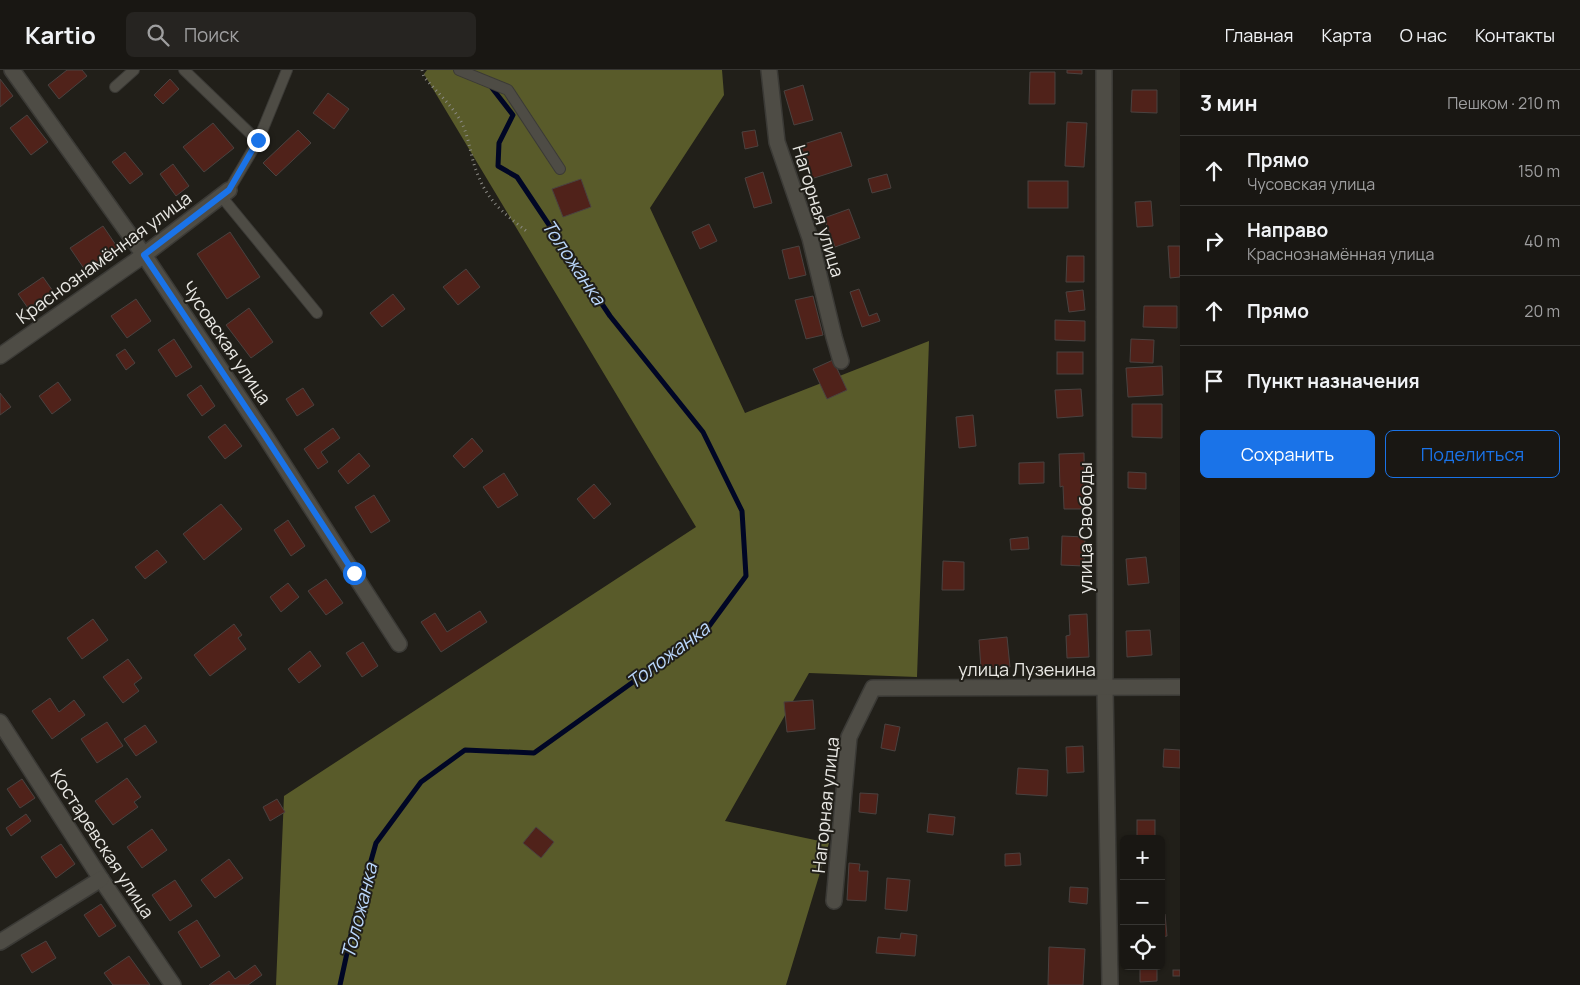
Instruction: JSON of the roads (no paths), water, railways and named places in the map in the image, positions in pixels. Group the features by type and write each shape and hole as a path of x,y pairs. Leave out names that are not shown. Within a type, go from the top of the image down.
{"street":[{"name":"Чусовская улица","path":"12,70 144,255 265,436 399,644"},
{"name":"Нагорная улица","path":"769,70 777,142 810,238 841,361"},
{"name":"улица Свободы","path":"1104,70 1106,689 1110,985"},
{"name":"Краснознамённая улица","path":"0,356 144,255 225,193"},
{"name":"улица Лузенина","path":"873,688 1106,689 1180,687"},
{"name":"Нагорная улица","path":"834,901 850,736 873,688"},
{"name":"Костаревская улица","path":"0,722 101,879 173,985"},
{"path":"0,942 101,879"}],"lane":[{"path":"115,87 134,70"},
{"path":"184,70 258,140"},
{"path":"287,70 258,140 225,193 317,313"},
{"path":"459,70 508,90 560,168"}],"waterway":[{"name":"Толожанка","path":"340,985 354,921 376,843 421,782 465,750 534,753 707,629 746,576 742,511 703,432 610,316 517,177 498,166 499,143 513,115 492,88"}]}
